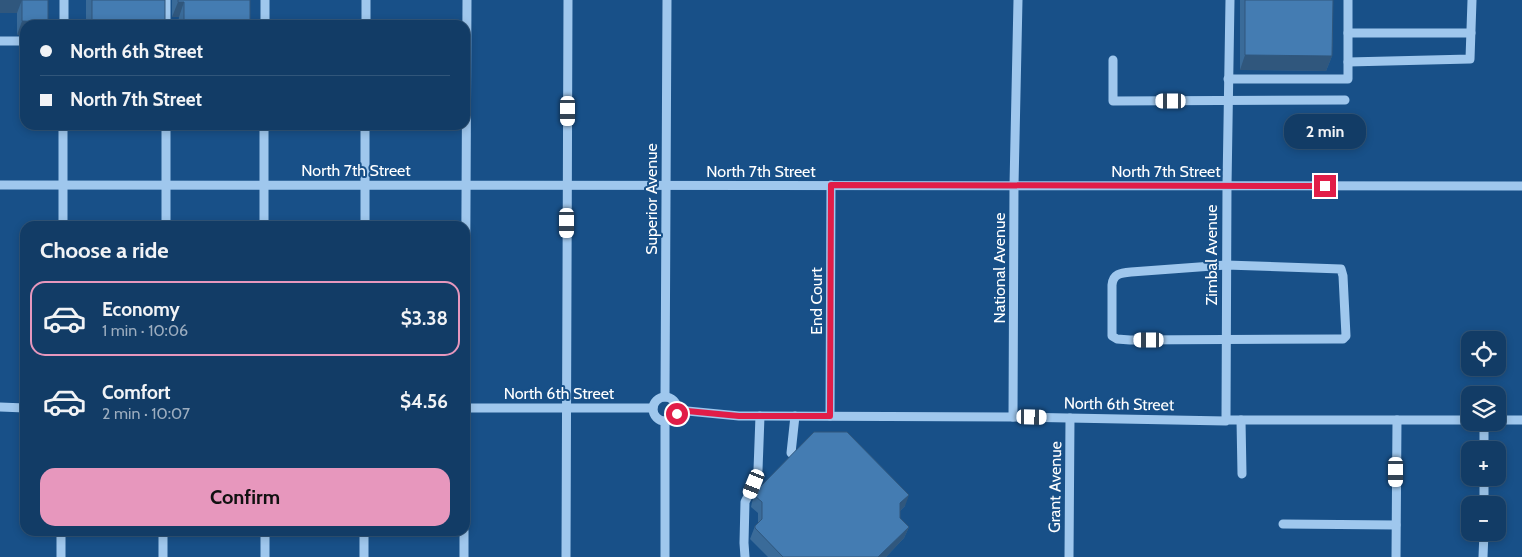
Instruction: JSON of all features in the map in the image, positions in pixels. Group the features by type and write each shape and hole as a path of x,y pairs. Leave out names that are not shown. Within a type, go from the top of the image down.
{"street":[{"path":"64,0 64,20"},
{"path":"166,0 166,20"},
{"path":"265,0 265,20"},
{"path":"366,0 366,20"},
{"path":"467,0 467,20"},
{"path":"566,557 568,0"},
{"name":"Superior Avenue","path":"665,397 667,0"},
{"name":"National Avenue","path":"1013,417 1014,185 1018,0"},
{"name":"Zimbal Avenue","path":"1226,420 1230,0"},
{"path":"1228,79 1348,79 1348,0"},
{"path":"1348,62 1470,59 1472,0"},
{"path":"1348,32 1471,33"},
{"path":"0,41 20,41"},
{"path":"1114,60 1113,101 1345,100"},
{"path":"63,130 63,221"},
{"path":"166,130 166,221"},
{"path":"264,130 264,221"},
{"path":"365,130 365,221"},
{"path":"466,130 466,221"},
{"name":"North 7th Street","path":"0,185 1522,186"},
{"name":"End Court","path":"830,416 831,185"},
{"path":"1226,265 1341,269 1346,336 1340,339 1226,340 1130,340 1114,338 1111,333 1112,285 1117,274 1226,265"},
{"path":"665,397 675,402 677,410 672,420 665,422 658,419 653,413 653,408 656,402 665,397"},
{"path":"0,407 20,408"},
{"name":"North 6th Street","path":"470,408 653,408"},
{"name":"North 6th Street","path":"677,410 739,416 1013,417 1226,421 1461,420"},
{"path":"745,557 745,502 754,484 758,470 760,416"},
{"path":"791,453 795,416"},
{"name":"Grant Avenue","path":"1069,557 1070,418"},
{"path":"1241,420 1242,474"},
{"path":"1396,557 1397,420"},
{"path":"1506,420 1522,420"},
{"path":"664,557 665,422"},
{"path":"1283,524 1396,525"},
{"path":"61,536 61,557"},
{"path":"163,557 164,536"},
{"path":"264,557 265,536"},
{"path":"364,536 364,557"},
{"path":"464,536 464,557"},
{"path":"1484,541 1484,557"}],"building":[{"path":"22,0 48,0 48,20 22,20"},
{"path":"92,0 165,0 165,20 92,20"},
{"path":"178,0 250,0 250,20 184,20 184,2 178,2"},
{"path":"1245,0 1333,0 1332,56 1245,55"},
{"path":"814,432 847,432 909,495 900,503 900,518 909,527 878,557 783,557 755,528 762,519 762,502 755,496 756,491"}],"route":[{"path":"677,414 677,410 739,416 830,416 831,185 1325,186"}]}
